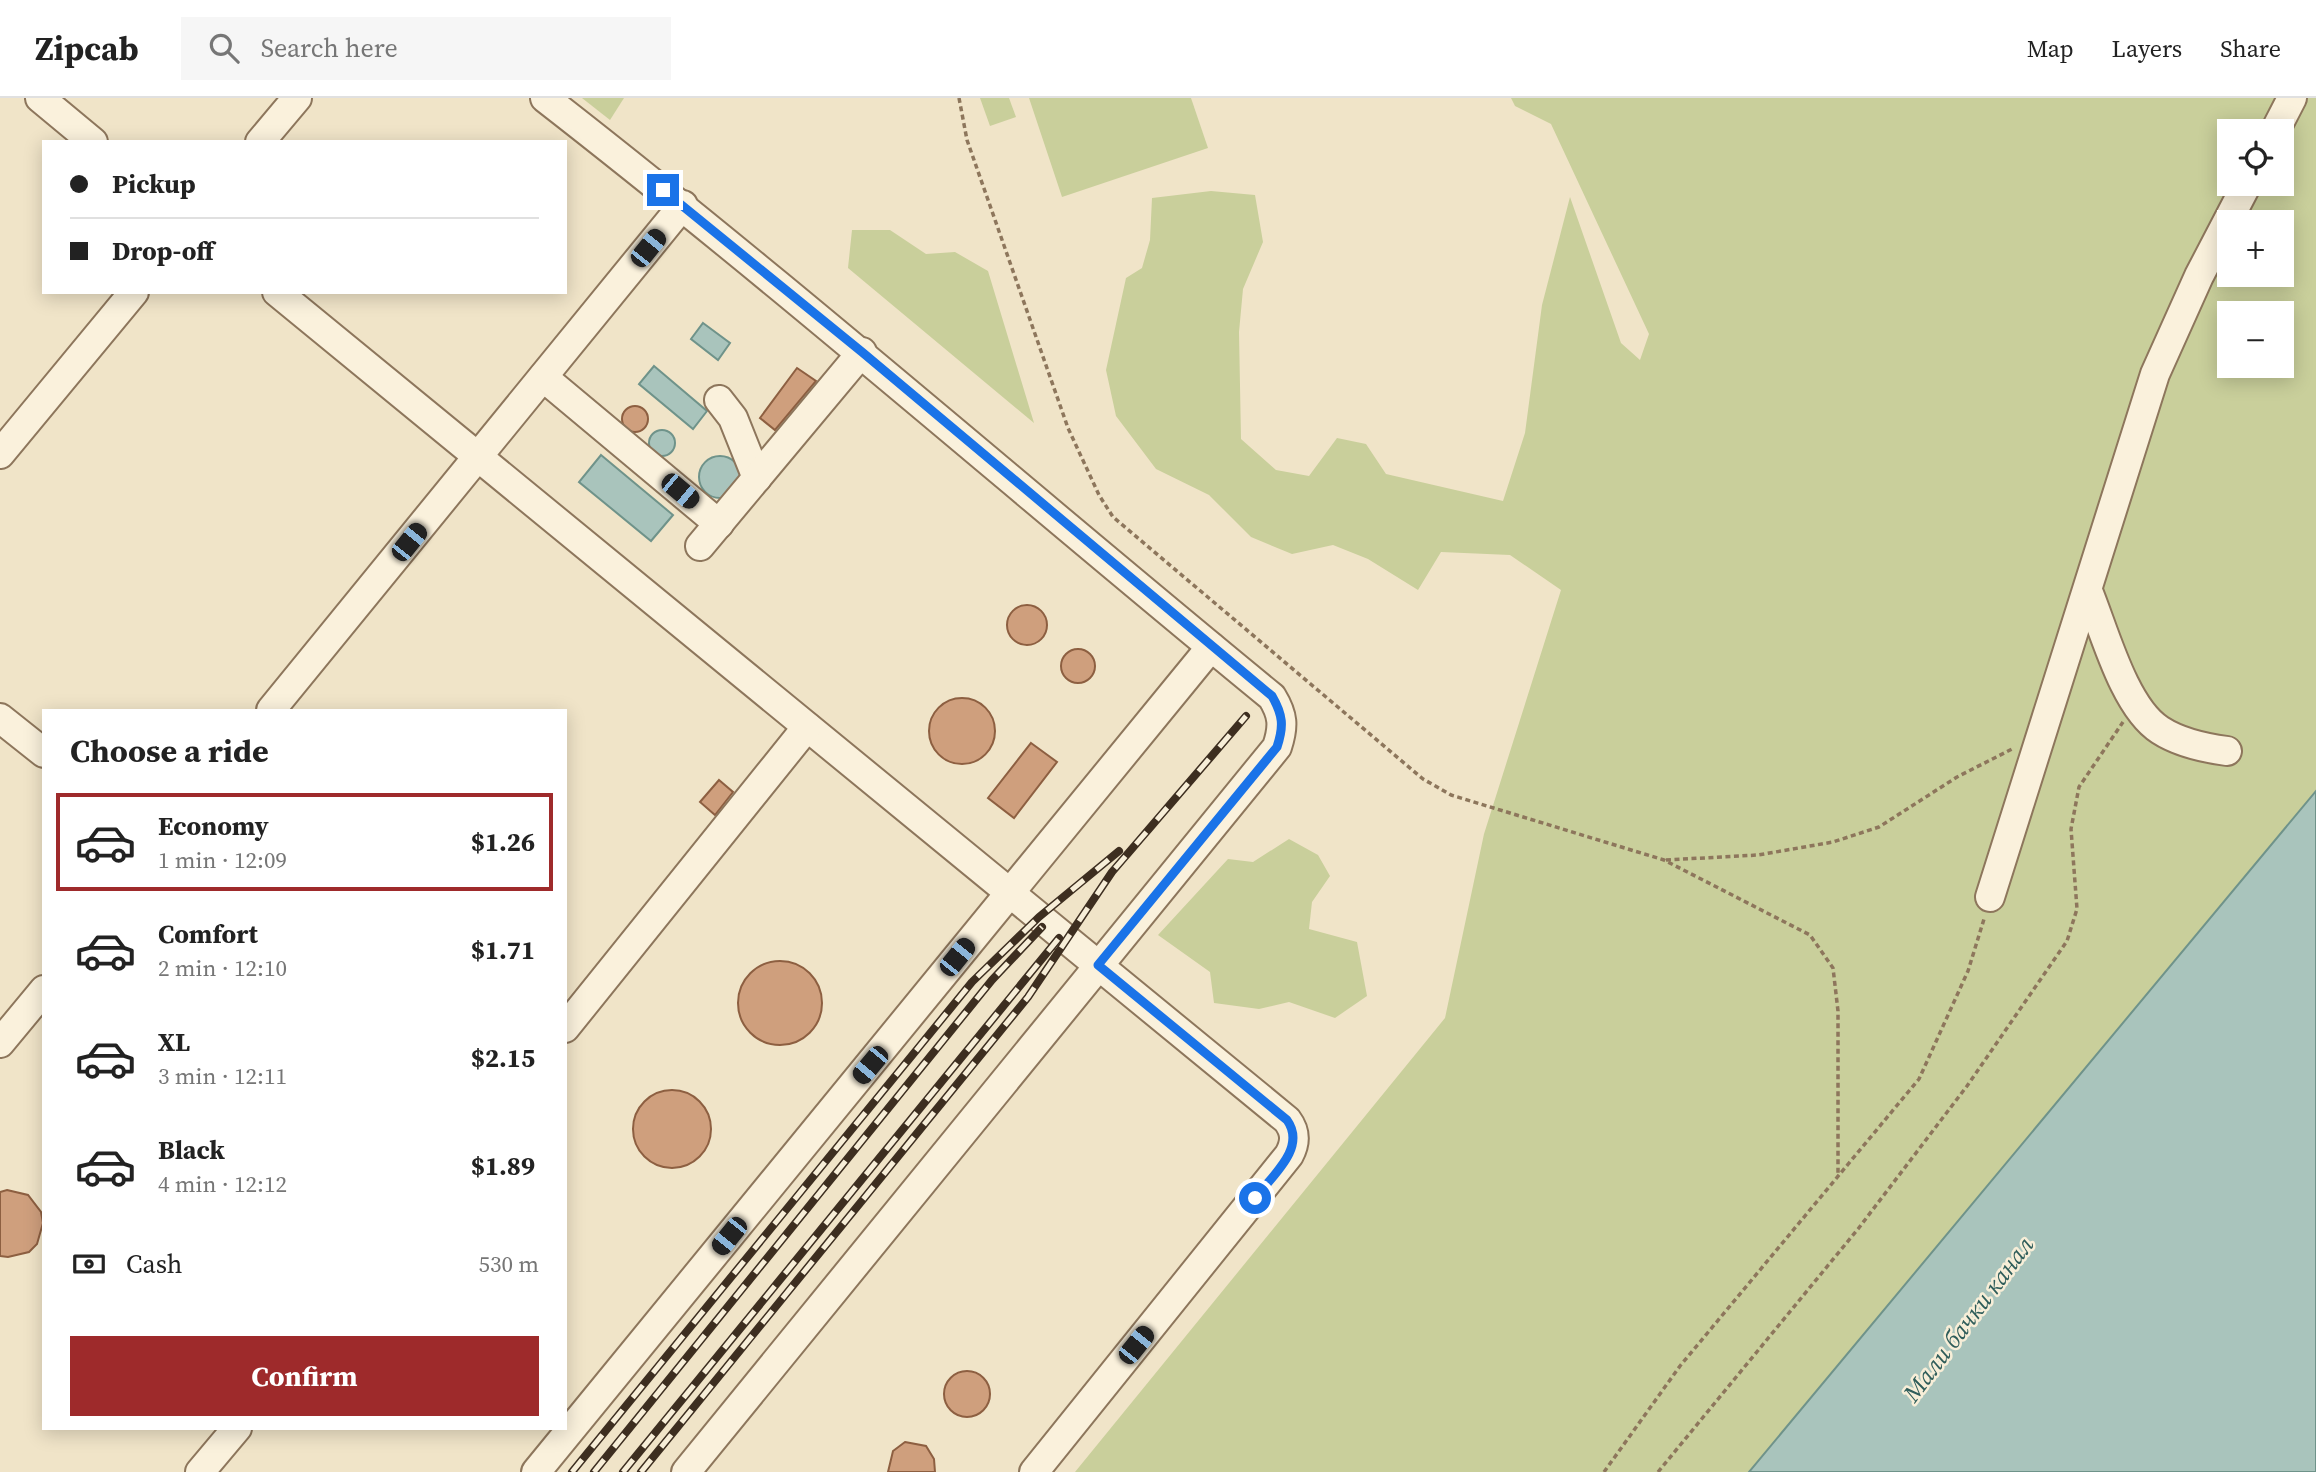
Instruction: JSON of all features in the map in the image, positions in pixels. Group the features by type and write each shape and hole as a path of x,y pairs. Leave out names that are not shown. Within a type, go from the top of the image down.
{"street":[{"path":"40,98 91,140"},
{"path":"262,140 297,98"},
{"path":"545,98 683,205 862,352 1272,696 1281,712 1283,730 1277,747 686,1472"},
{"path":"2281,119 2292,98"},
{"path":"1990,897 2155,374 2199,275 2241,196"},
{"path":"272,709 683,205"},
{"path":"0,454 132,294"},
{"path":"279,294 1287,1120 1293,1129 1294,1144 1289,1155 1034,1472"},
{"path":"700,546 862,352"},
{"path":"543,377 719,524"},
{"path":"719,400 733,418 757,478"},
{"path":"2088,590 2131,697 2158,729 2202,747 2227,751"},
{"path":"536,1472 1211,647"},
{"path":"0,718 42,751"},
{"path":"567,1026 807,727"},
{"path":"0,1043 42,992"},
{"path":"200,1472 235,1430"}],"path":[{"path":"959,98 967,140 1068,428 1099,495 1113,517 1423,779 1451,795 1664,860 1810,935 1833,968 1838,1011 1838,1173"},
{"path":"1658,1472 1874,1207 1967,1086 2067,941 2077,909 2071,829 2079,787 2122,726 2131,697"},
{"path":"1664,860 1758,855 1833,842 1879,827 1957,777 2041,734"},
{"path":"1604,1472 1680,1366 1919,1079 1968,971 1990,897"}],"green space":[{"path":"582,98 624,98 610,120"},
{"path":"980,98 1009,98 1016,117 990,126"},
{"path":"1029,98 1191,98 1208,148 1062,197"},
{"path":"1511,98 2316,98 2316,791 1749,1472 1075,1472 1445,1018 1484,834 1561,590 1510,555 1441,552 1418,590 1368,559 1333,545 1292,554 1251,537 1209,495 1156,469 1116,416 1106,370 1126,278 1142,268 1150,240 1152,198 1211,191 1255,195 1263,242 1243,289 1239,332 1241,439 1276,470 1309,476 1337,438 1366,444 1386,474 1503,501 1525,433 1542,305 1570,197 1621,343 1640,360 1649,334 1551,124 1515,106"},
{"path":"852,230 890,230 926,254 955,252 988,271 1034,423 848,268"},
{"path":"1289,839 1318,855 1330,876 1312,902 1309,929 1357,942 1367,996 1335,1018 1289,1002 1259,1009 1214,1003 1210,972 1158,935 1228,859 1253,862"}],"water":[{"path":"703,323 730,343 718,360 691,339"},
{"path":"654,366 707,411 693,429 639,384"},
{"path":"662,430 671,434 675,443 671,452 662,456 653,452 649,443 653,434"},
{"path":"601,455 673,515 651,541 579,482"},
{"path":"720,456 735,462 741,477 735,492 720,498 705,492 699,477 705,462"},
{"name":"Мали бачки канал","path":"2316,791 2316,1472 1749,1472"}],"building":[{"path":"797,368 816,381 775,430 760,418"},
{"path":"635,406 644,410 648,419 644,428 635,432 626,428 622,419 626,410"},
{"path":"1027,605 1041,611 1047,625 1041,639 1027,645 1013,639 1007,625 1013,611"},
{"path":"1078,649 1090,654 1095,666 1090,678 1078,683 1066,678 1061,666 1066,654"},
{"path":"956,698 968,698 986,707 993,718 993,744 986,755 975,762 956,764 943,759 934,750 929,737 929,725 934,712 943,703"},
{"path":"1031,743 1057,762 1014,818 988,798"},
{"path":"719,780 733,792 715,815 700,802"},
{"path":"780,961 796,964 810,973 819,987 822,1003 819,1019 810,1033 796,1042 780,1045 764,1042 750,1033 741,1019 738,1003 741,987 750,973 764,964"},
{"path":"664,1090 680,1090 694,1096 705,1107 711,1121 711,1137 705,1151 694,1162 680,1168 664,1168 650,1162 639,1151 633,1137 633,1121 639,1107 650,1096"},
{"path":"7,1190 28,1195 41,1212 42,1226 37,1244 29,1252 0,1256 0,1192"},
{"path":"967,1371 983,1378 990,1394 983,1410 967,1417 951,1410 944,1394 951,1378"},
{"path":"905,1442 926,1446 934,1459 935,1472 888,1472 893,1451"}],"railway":[{"path":"641,1472 1028,997 1112,872 1246,716"},
{"path":"572,1472 972,982 1039,917 1119,851"},
{"path":"594,1472 992,980 1042,927"},
{"path":"623,1472 1059,938"}],"route":[{"path":"663,190 862,352 1272,696 1281,712 1283,730 1277,747 1098,965 1287,1120 1293,1129 1294,1144 1289,1155 1255,1198"}]}
